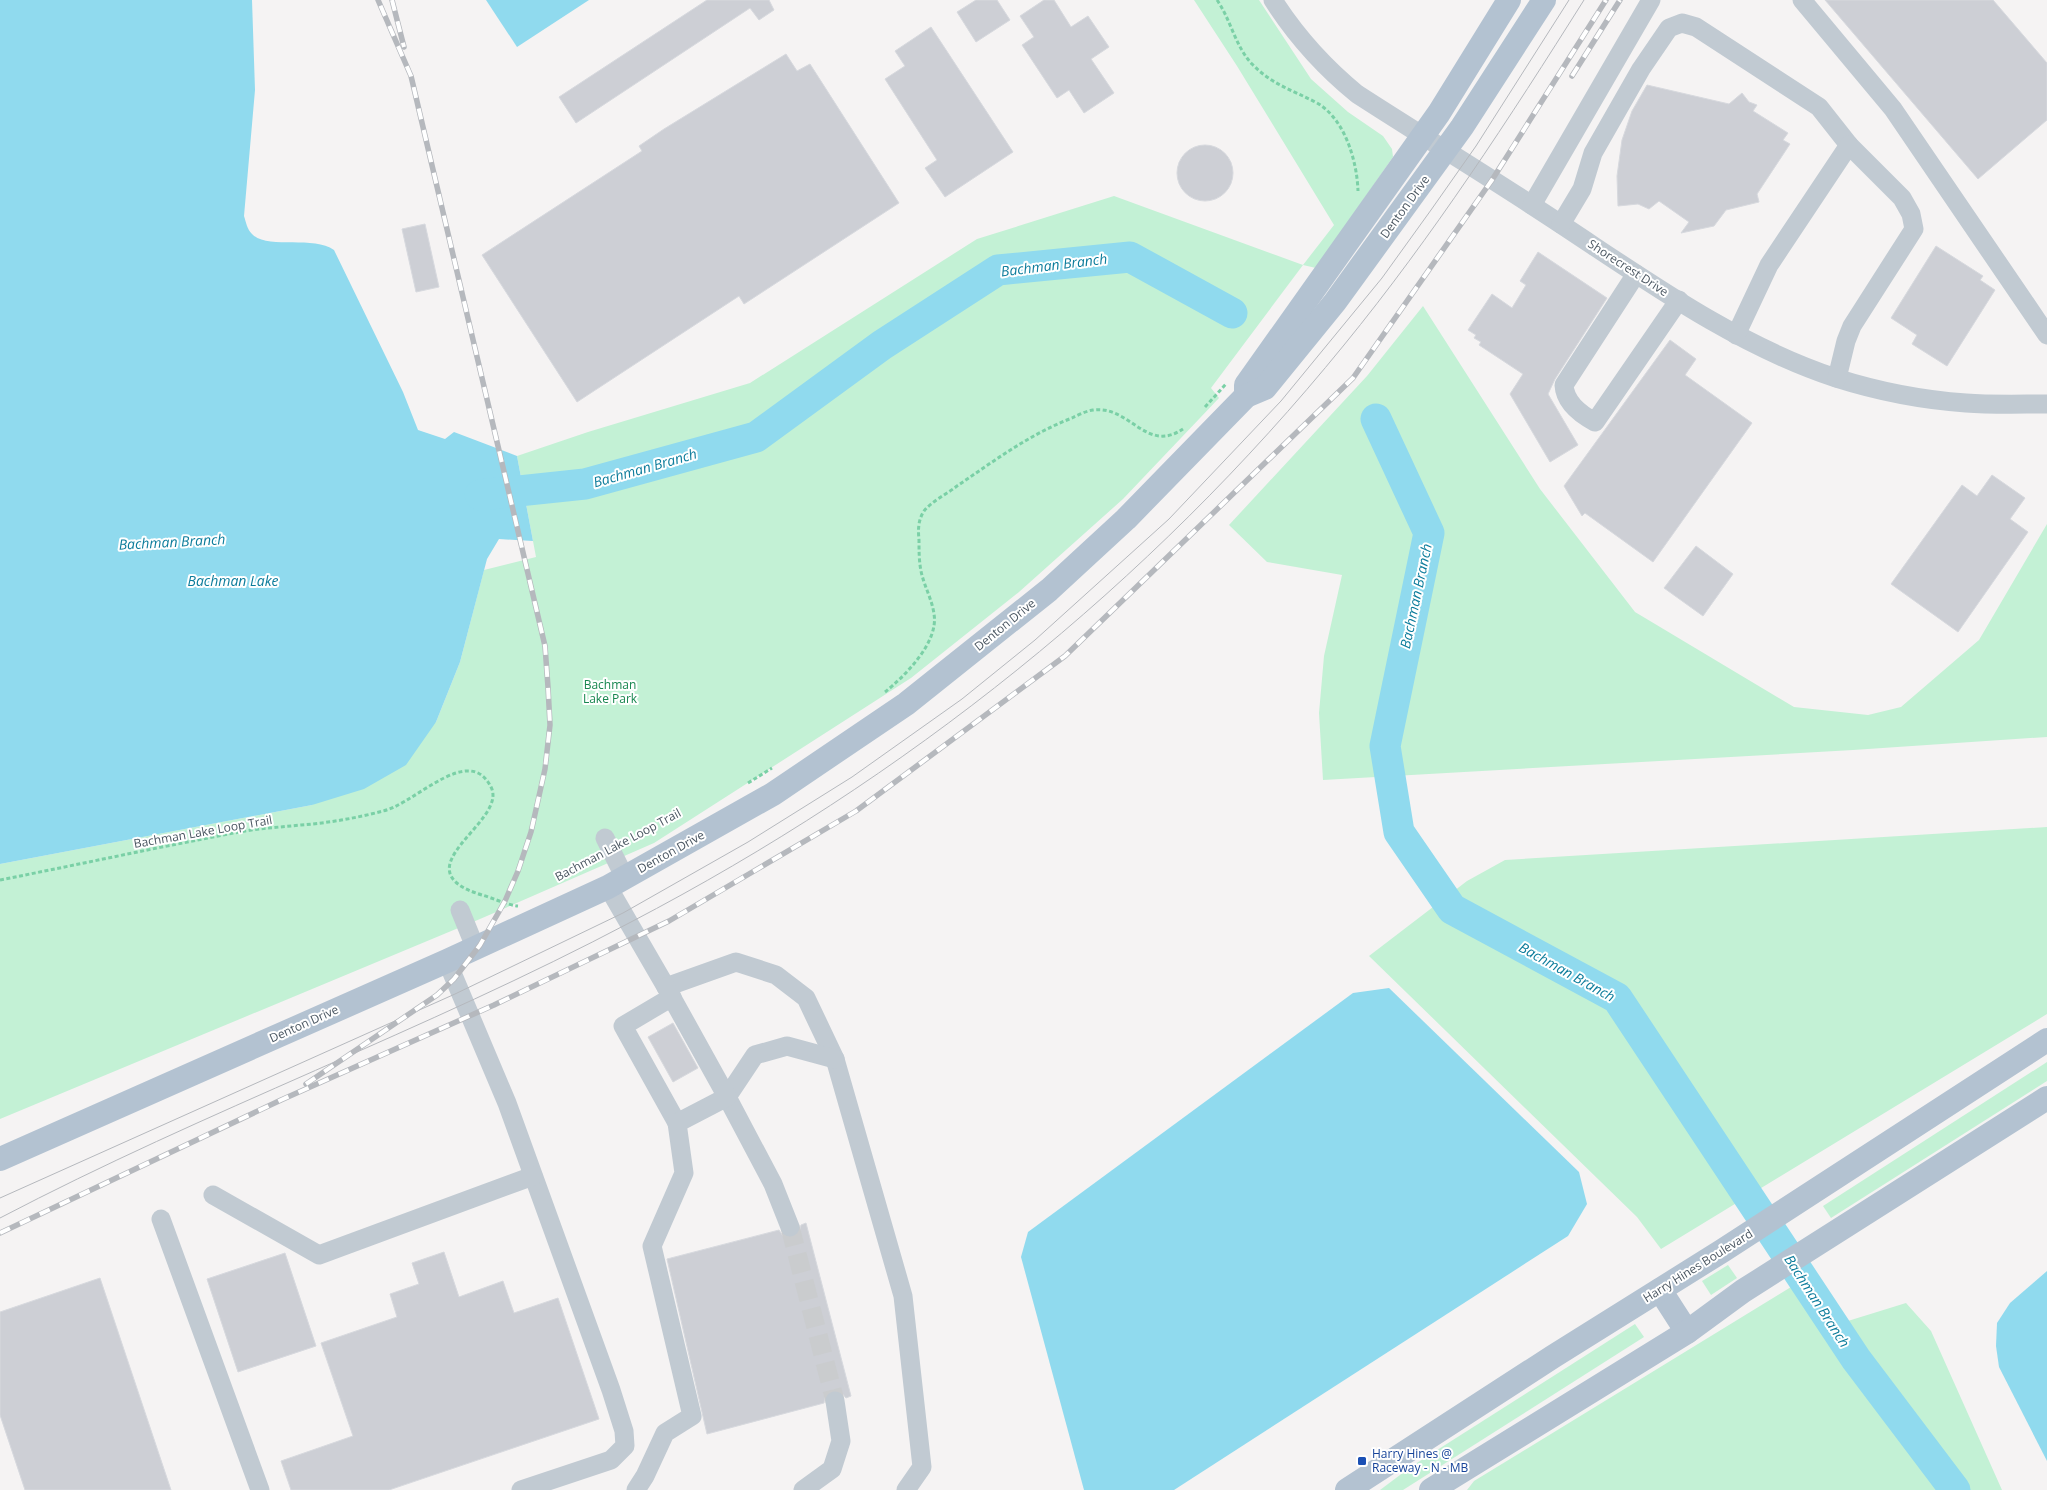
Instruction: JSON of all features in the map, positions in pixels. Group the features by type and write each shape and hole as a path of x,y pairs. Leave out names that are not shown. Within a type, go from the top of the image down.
{"main road":[{"name":"Denton Drive","path":"1246,396 1246,385 1422,136 1509,0"},
{"name":"Denton Drive","path":"0,1159 447,961 616,882 773,794 906,704 1049,590 1126,519 1192,437 1246,396 1265,388 1335,302 1445,151 1544,0"},
{"name":"Harry Hines Boulevard","path":"1347,1490 1554,1356 1722,1251 2047,1040"},
{"path":"1431,1490 1687,1332 1744,1291 2047,1098"},
{"path":"1660,1290 1687,1332"}],"street":[{"name":"Shorecrest Drive","path":"1273,0 1312,52 1335,76 1357,94 1532,204 1636,274 1736,334 1770,352 1837,378 1875,388 1966,403 2047,404"},
{"path":"1532,204 1651,0"},
{"path":"1802,0 1893,109 2047,334"},
{"path":"1561,224 1582,190 1593,153 1641,69 1669,28 1682,23 1696,27 1819,107 1848,145 1902,198 1912,214 1914,230 1852,326 1846,341 1837,378"},
{"path":"1736,334 1769,265 1848,145"},
{"path":"1636,274 1564,386 1564,393 1579,414 1595,422 1679,300"},
{"path":"605,838 616,882 669,992 773,1184 790,1227"},
{"path":"460,910 475,947"},
{"path":"447,961 507,1103 611,1390 624,1431 625,1446 611,1460 522,1490"},
{"path":"636,1490 645,1476 664,1432 692,1416 652,1246 684,1173 677,1123 622,1026 669,992 736,962 776,975 806,998 835,1059 903,1296 922,1467 906,1490"},
{"path":"677,1123 727,1098 755,1055 787,1046 835,1059"},
{"path":"213,1195 319,1255 533,1176"},
{"path":"161,1219 260,1490"},
{"path":"803,1490 832,1469 841,1441 835,1401"}],"path":[{"path":"1217,0 1223,8 1243,53 1252,63 1272,82 1320,105 1331,114 1340,126 1351,152 1358,183 1358,196"},
{"path":"880,695 910,670 934,627 935,616 921,572 918,553 920,520 930,505 1036,434 1093,410 1112,412 1124,416 1146,433 1155,437 1175,434 1192,437"},
{"path":"744,786 776,765"},
{"name":"Bachman Lake Loop Trail","path":"0,880 244,831 321,823 384,811 398,806 459,771 472,771 480,774 487,780 493,789 492,799 482,820 456,849 450,862 450,872 456,881 474,892 516,907 525,902"}],"green space":[{"path":"1194,0 1259,0 1311,79 1348,112 1383,136 1392,149 1393,157 1316,268 1303,265 1334,225 1237,66"},
{"name":"Bachman Lake Park","path":"1114,196 1303,265 1211,388 1219,398 1123,499 1019,592 911,678 654,843 480,919 0,1119 0,864 312,805 436,722 460,662 484,570 536,557 517,456 588,432 750,383 977,239"},
{"path":"1423,306 1540,489 1635,612 1794,707 1868,715 1901,707 1979,640 2047,524 2047,737 1323,780 1319,713 1324,656 1342,575 1267,562 1229,525 1367,376"},
{"path":"2047,827 2047,1014 1661,1249 1637,1217 1369,956 1467,881 1505,860"},
{"path":"2047,1062 2047,1081 1831,1218 1823,1206"},
{"path":"1728,1265 1737,1278 1711,1295 1702,1281"},
{"path":"1791,1287 1822,1329 1906,1303 1931,1331 2002,1490 1467,1490 1474,1481"},
{"path":"1635,1324 1644,1337 1403,1490 1380,1490 1412,1466"}],"water":[{"name":"Bachman Lake","path":"0,0 252,0 255,90 244,216 249,230 259,239 279,242 314,243 334,250 403,392 418,430 445,439 454,432 517,456 533,541 499,539 487,559 460,662 436,722 406,765 364,789 312,805 0,864"},
{"path":"486,0 589,0 517,47"},
{"path":"1389,988 1579,1172 1587,1204 1568,1236 1174,1490 1084,1490 1021,1257 1028,1232 1353,993"},
{"path":"2047,1271 2047,1461 1999,1367 1996,1346 1997,1323 2010,1303"}],"building":[{"path":"707,0 769,0 774,10 759,20 750,8 576,123 559,97"},
{"path":"976,0 997,0 1010,20 976,42 957,12"},
{"path":"1044,0 1054,0 1071,27 1088,16 1109,47 1091,59 1114,93 1084,113 1069,90 1057,98 1022,45 1034,37 1020,16"},
{"path":"1825,0 1993,0 2047,63 2047,120 1978,179"},
{"path":"931,27 1013,152 945,197 925,168 937,160 885,79 905,66 895,51"},
{"path":"786,54 797,71 810,64 899,203 744,304 739,296 577,402 482,255 642,151 639,146 664,129"},
{"path":"1647,85 1729,104 1742,93 1749,102 1757,105 1753,111 1788,133 1783,140 1790,144 1757,194 1759,202 1726,210 1714,226 1681,233 1689,222 1659,201 1649,209 1638,204 1618,206 1617,176 1622,140 1632,111"},
{"path":"1200,145 1210,145 1225,153 1231,162 1233,173 1231,184 1225,193 1210,201 1200,201 1189,196 1182,189 1177,178 1177,168 1182,157 1189,150"},
{"path":"425,224 439,287 416,292 402,229"},
{"path":"1936,246 1983,276 1980,280 1995,290 1947,366 1912,344 1917,335 1891,318"},
{"path":"1538,252 1607,298 1555,379 1548,394 1578,445 1550,462 1510,394 1523,374 1479,345 1481,342 1474,338 1476,335 1468,330 1492,294 1512,308 1526,285 1520,281"},
{"path":"1670,340 1696,359 1685,375 1752,423 1653,562 1585,513 1582,516 1564,486"},
{"path":"1992,475 2025,498 2010,519 2028,532 1958,632 1891,584 1962,485 1977,496"},
{"path":"1696,546 1733,574 1703,616 1664,588"},
{"path":"673,1023 698,1068 673,1082 648,1037"},
{"path":"806,1223 851,1396 846,1398 840,1391 833,1390 825,1396 824,1403 707,1434 667,1259 779,1230 783,1236 794,1238 799,1234 801,1225"},
{"path":"444,1252 459,1297 503,1281 514,1313 558,1298 599,1419 389,1490 291,1490 281,1461 353,1436 321,1343 397,1317 390,1294 419,1284 412,1263"},
{"path":"285,1253 316,1346 238,1372 207,1279"},
{"path":"100,1278 171,1490 25,1490 0,1415 0,1312"}],"waterway":[{"name":"Bachman Branch","path":"480,495 585,484 756,437 882,345 998,270 1130,257 1232,313"},
{"name":"Bachman Branch","path":"1376,419 1429,533 1385,746 1399,832 1452,909 1617,998 1856,1359 1955,1490"}],"tunnel":[{"path":"790,1227 835,1401"}],"tram line":[{"path":"0,1198 455,994 623,913 748,842 852,777 962,699 1035,640 1169,519 1281,401 1382,278 1431,210 1476,146 1569,0"},
{"path":"0,1218 157,1142 553,962 631,922 732,866 831,805 926,740 1017,670 1105,595 1189,516 1269,433 1344,345 1408,262 1469,176 1584,0"}],"railway":[{"path":"306,1084 437,995 454,979 480,945 505,901 518,871 531,832 545,769 550,725 545,646 411,76 378,0"},
{"path":"392,0 404,47"},
{"path":"0,1233 281,1100 494,1005 669,921 856,811 1065,656 1353,378 1492,180 1606,0"},
{"path":"1572,76 1620,0"}],"place":[{"name":"Harry Hines @ Raceway - N - MB","path":"1362,1461"}]}
